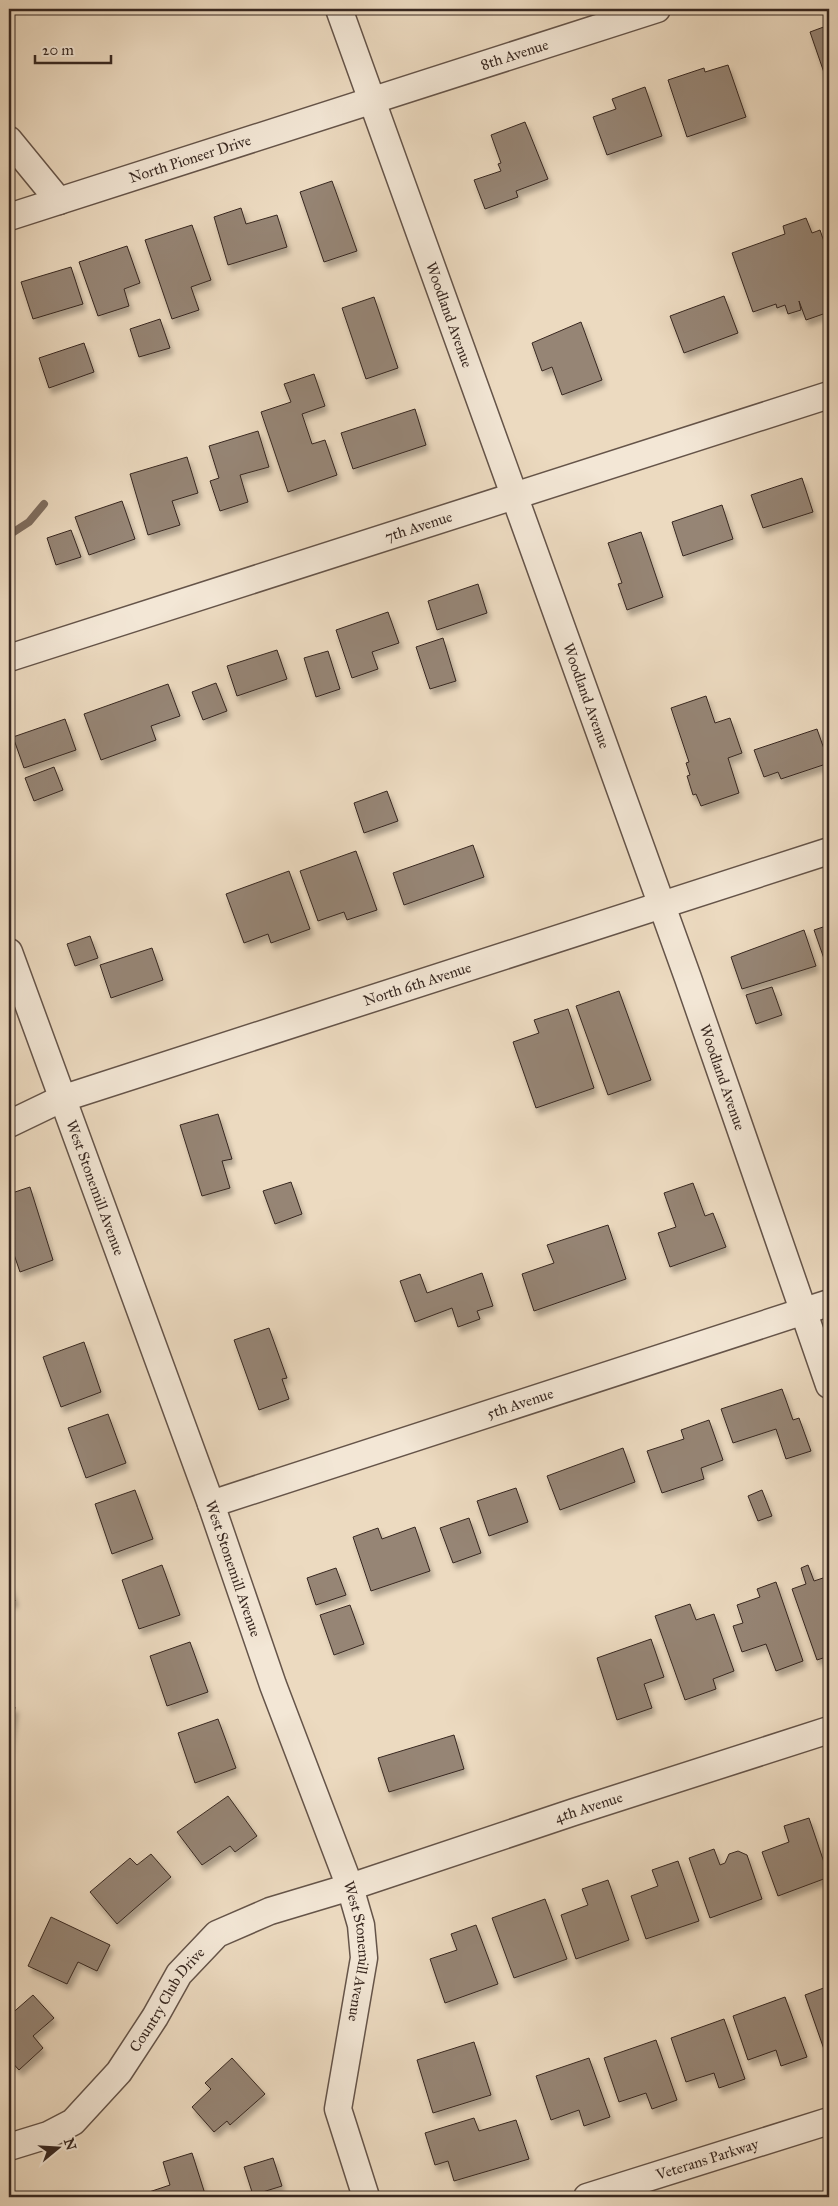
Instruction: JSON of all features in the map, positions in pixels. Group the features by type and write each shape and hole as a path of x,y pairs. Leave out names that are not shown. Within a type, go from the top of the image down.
{"street":[{"name":"Woodland Avenue","path":"339,9 660,904 829,1386"},
{"name":"8th Avenue","path":"372,100 657,9"},
{"name":"North Pioneer Drive","path":"9,218 372,100"},
{"path":"9,140 58,201"},
{"name":"7th Avenue","path":"9,658 829,395"},
{"name":"North 6th Avenue","path":"9,1124 61,1099 829,850"},
{"name":"West Stonemill Avenue","path":"9,952 61,1099 211,1504 273,1685 350,1887 361,1925 364,1958 338,2109 366,2197"},
{"name":"5th Avenue","path":"211,1504 829,1303"},
{"name":"4th Avenue","path":"350,1887 574,1812 829,1730"},
{"name":"Country Club Drive","path":"9,2147 48,2135 74,2122 119,2072 155,2017 179,1974 217,1934 270,1911 350,1887"},
{"name":"Veterans Parkway","path":"587,2197 829,2122"}],"building":[{"path":"829,25 829,87 810,32"},
{"path":"728,65 746,117 687,137 668,80 704,68 705,72"},
{"path":"645,87 662,136 607,155 593,117 616,109 612,99"},
{"path":"525,122 548,179 516,191 518,197 485,209 474,180 501,171 498,164 501,163 491,135"},
{"path":"332,181 357,251 324,262 300,192"},
{"path":"241,208 246,224 277,215 287,247 228,265 214,217"},
{"path":"806,218 812,233 820,230 829,256 829,270 825,272 829,282 829,285 826,287 829,295 829,312 806,320 799,301 801,310 788,314 785,305 777,308 776,304 753,312 732,253 785,234 783,226"},
{"path":"192,225 211,280 191,287 199,310 172,319 145,240"},
{"path":"127,246 140,283 124,289 129,306 98,316 79,262"},
{"path":"71,267 83,304 33,319 21,282"},
{"path":"724,296 738,333 684,353 670,316"},
{"path":"374,297 398,368 366,379 342,308"},
{"path":"160,319 170,348 139,357 130,329"},
{"path":"581,322 602,380 562,395 552,367 542,371 532,343"},
{"path":"84,343 94,372 49,388 39,358"},
{"path":"314,374 325,406 302,414 312,444 325,440 337,475 288,492 261,412 291,402 284,384"},
{"path":"415,409 426,445 353,469 341,433"},
{"path":"258,431 269,467 240,475 248,502 220,511 210,481 219,478 209,446"},
{"path":"187,457 198,493 172,501 180,525 148,535 130,474"},
{"path":"802,478 813,512 763,528 751,495"},
{"path":"122,501 135,539 89,555 75,517"},
{"path":"722,505 733,539 683,556 672,522"},
{"path":"71,530 81,557 56,565 47,538"},
{"path":"641,532 663,597 627,610 618,584 622,583 608,543"},
{"path":"478,584 487,613 437,630 428,601"},
{"path":"388,612 399,643 372,652 378,669 352,678 336,630"},
{"path":"443,638 456,681 430,689 416,647"},
{"path":"277,650 287,679 237,696 227,666"},
{"path":"328,651 340,689 316,697 304,658"},
{"path":"216,683 227,711 203,720 192,692"},
{"path":"168,684 180,716 151,726 156,740 101,760 84,714"},
{"path":"706,696 715,723 730,718 742,753 728,758 739,793 701,806 696,794 693,795 687,776 690,775 686,763 689,762 671,708"},
{"path":"65,719 76,750 24,768 13,737"},
{"path":"817,729 829,763 781,779 778,772 764,777 754,750"},
{"path":"54,767 63,790 34,801 25,778"},
{"path":"387,791 398,821 364,833 354,803"},
{"path":"473,845 484,877 404,905 393,873"},
{"path":"356,851 377,910 347,920 344,912 318,921 300,871"},
{"path":"289,871 310,929 271,943 268,934 244,943 226,894"},
{"path":"829,925 829,973 814,930"},
{"path":"804,930 816,966 742,989 731,957"},
{"path":"90,936 98,958 75,966 67,944"},
{"path":"152,948 163,980 111,998 100,965"},
{"path":"772,987 782,1015 756,1024 746,995"},
{"path":"619,991 651,1080 608,1095 576,1006"},
{"path":"568,1009 594,1088 536,1108 513,1042 539,1033 534,1020"},
{"path":"218,1114 232,1159 222,1161 230,1188 202,1196 180,1125"},
{"path":"291,1182 302,1214 275,1224 263,1191"},
{"path":"693,1183 705,1216 713,1213 726,1247 670,1267 658,1233 676,1227 664,1193"},
{"path":"30,1187 53,1260 20,1272 9,1240 9,1194"},
{"path":"608,1225 626,1279 534,1311 522,1274 554,1263 547,1245"},
{"path":"482,1273 493,1306 477,1311 480,1319 458,1327 452,1308 415,1322 400,1281 420,1274 427,1293"},
{"path":"269,1328 287,1378 282,1379 289,1399 259,1410 234,1340"},
{"path":"84,1342 101,1392 61,1407 43,1357"},
{"path":"782,1389 793,1420 799,1418 811,1451 786,1459 776,1429 733,1443 721,1409"},
{"path":"108,1414 126,1463 86,1478 68,1428"},
{"path":"709,1420 723,1460 701,1468 704,1479 662,1493 647,1451 684,1439 681,1430"},
{"path":"623,1448 635,1482 560,1510 547,1476"},
{"path":"516,1488 528,1522 489,1536 477,1501"},
{"path":"135,1490 153,1539 112,1554 95,1504"},
{"path":"762,1490 772,1516 758,1521 748,1496"},
{"path":"469,1518 481,1553 453,1563 440,1528"},
{"path":"415,1527 430,1571 371,1591 353,1537 378,1528 382,1539"},
{"path":"162,1565 180,1615 139,1629 122,1580"},
{"path":"808,1565 814,1581 829,1576 829,1656 817,1660 792,1589 806,1584 801,1568"},
{"path":"336,1568 346,1595 316,1605 307,1578"},
{"path":"776,1582 803,1661 776,1671 766,1644 742,1652 733,1626 743,1623 737,1605 760,1597 757,1589"},
{"path":"9,1584 15,1601 9,1603"},
{"path":"690,1604 696,1620 714,1614 734,1671 713,1679 716,1689 685,1700 655,1616"},
{"path":"350,1605 364,1644 334,1655 320,1615"},
{"path":"651,1639 664,1677 644,1684 652,1708 617,1720 597,1658"},
{"path":"190,1642 208,1692 167,1706 150,1656"},
{"path":"9,1706 15,1707 9,1748"},
{"path":"218,1719 236,1768 195,1783 178,1733"},
{"path":"454,1735 464,1769 389,1792 378,1758"},
{"path":"228,1796 257,1836 235,1852 230,1846 202,1865 177,1832"},
{"path":"809,1818 829,1877 778,1896 762,1852 789,1842 784,1826"},
{"path":"714,1849 720,1865 725,1863 729,1854 738,1851 747,1855 762,1899 710,1918 689,1858"},
{"path":"151,1854 171,1877 117,1924 90,1892 130,1858 137,1865"},
{"path":"678,1861 699,1921 646,1939 631,1896 658,1886 652,1870"},
{"path":"608,1880 629,1940 576,1959 561,1915 588,1905 582,1889"},
{"path":"545,1899 567,1959 514,1978 492,1918"},
{"path":"51,1917 110,1945 97,1971 78,1962 67,1984 28,1966"},
{"path":"476,1925 498,1984 445,2003 430,1959 457,1950 451,1934"},
{"path":"829,1986 829,2053 826,2055 805,1995"},
{"path":"33,1995 54,2018 33,2036 43,2048 19,2070 9,2059 9,2016"},
{"path":"785,1997 807,2057 781,2066 776,2050 748,2060 733,2016"},
{"path":"724,2019 745,2079 719,2088 714,2073 686,2082 671,2038"},
{"path":"656,2040 677,2100 652,2109 646,2093 619,2102 604,2058"},
{"path":"474,2042 491,2095 433,2113 417,2060"},
{"path":"232,2058 265,2094 230,2125 227,2121 214,2132 192,2107 211,2089 205,2083"},
{"path":"589,2058 610,2117 584,2126 579,2110 551,2120 536,2076"},
{"path":"474,2118 479,2131 516,2120 529,2159 454,2181 448,2161 435,2165 425,2133"},
{"path":"192,2153 206,2197 144,2197 143,2194 170,2185 163,2162"},
{"path":"273,2158 282,2186 253,2195 244,2167"}],"waterway":[{"path":"9,535 29,522 44,504"}]}
